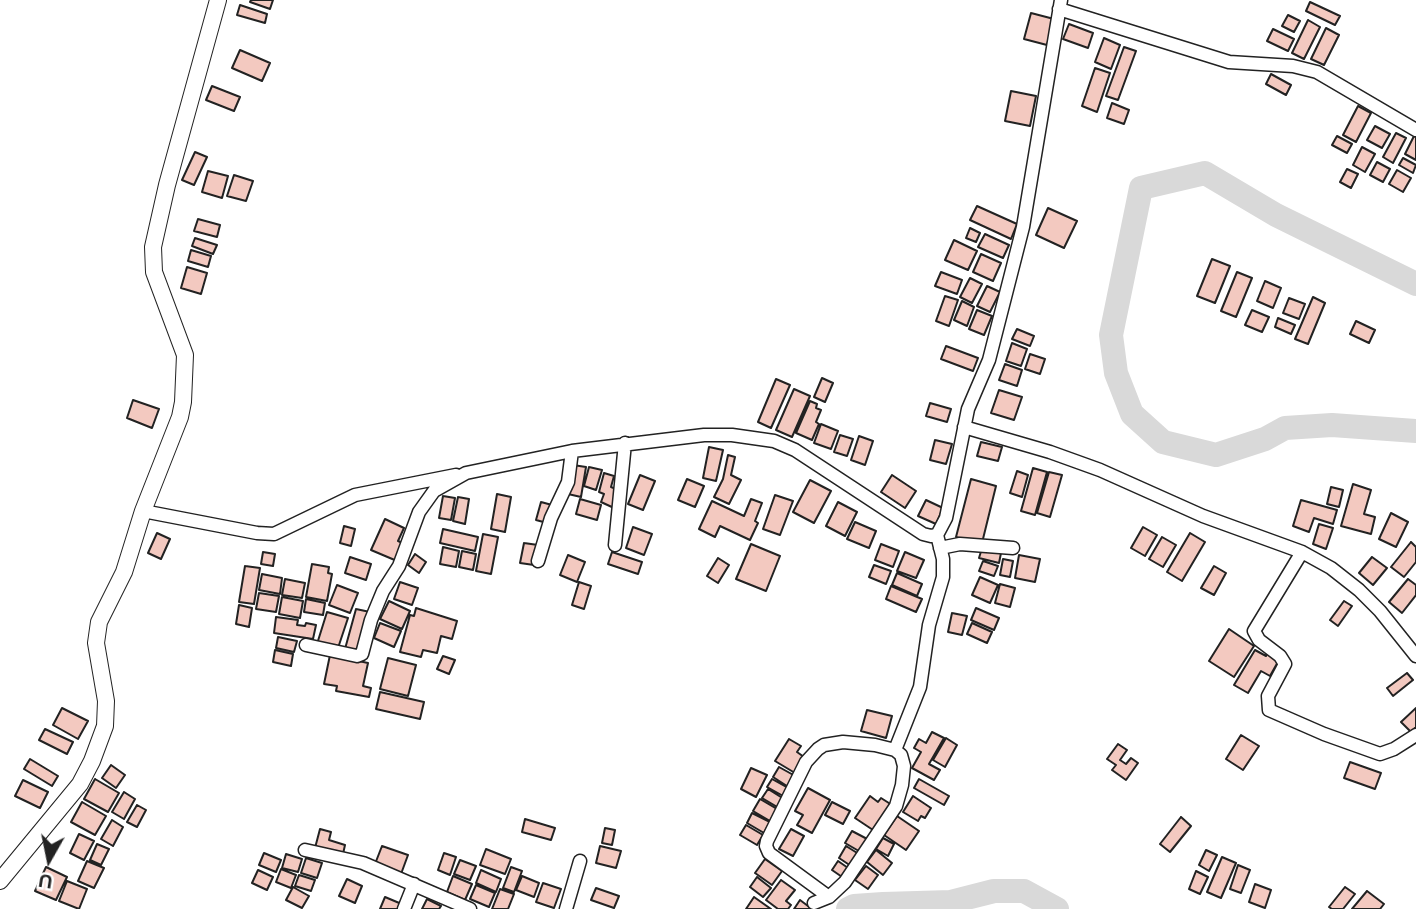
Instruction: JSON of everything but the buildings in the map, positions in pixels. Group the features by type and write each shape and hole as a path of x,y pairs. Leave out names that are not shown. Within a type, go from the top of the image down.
{"street":[{"path":"0,881 78,788 96,750 107,713 96,636 104,608 124,572 142,512 181,413 186,370 184,350 154,272 153,240 218,0"},
{"path":"142,512 274,534 355,495 572,451 714,435 757,438 785,444 923,534 937,535 943,527 949,508 968,409 989,360 1023,227 1060,4 1229,62 1293,66 1317,72 1416,130"},
{"path":"964,427 1100,470 1203,516 1303,552 1331,568 1359,590 1380,611 1416,656"},
{"path":"615,545 625,443"},
{"path":"538,561 551,519 568,482 572,451"},
{"path":"306,645 356,656 362,654 378,603 399,566 419,512 434,491 466,473"},
{"path":"895,750 908,722 923,675 927,636 943,577 937,535"},
{"path":"940,548 960,544 1013,548"},
{"path":"1303,552 1254,631 1259,640 1280,656 1285,664 1268,696 1269,710 1380,754 1394,749 1416,735"},
{"path":"814,902 829,897 851,874 896,806 904,766 901,755 895,750 843,741 818,749 806,762 767,841 766,849 769,853 829,897"},
{"path":"305,850 363,863 470,909"},
{"path":"566,909 580,861"},
{"path":"404,909 415,884"}],"waterway":[{"path":"1416,284 1276,215 1205,173 1141,188 1111,335 1116,373 1132,414 1163,442 1216,455 1265,439 1285,428 1332,425 1416,431"},
{"path":"848,909 854,906 883,904 951,902 994,891 1024,891 1057,909"}]}
